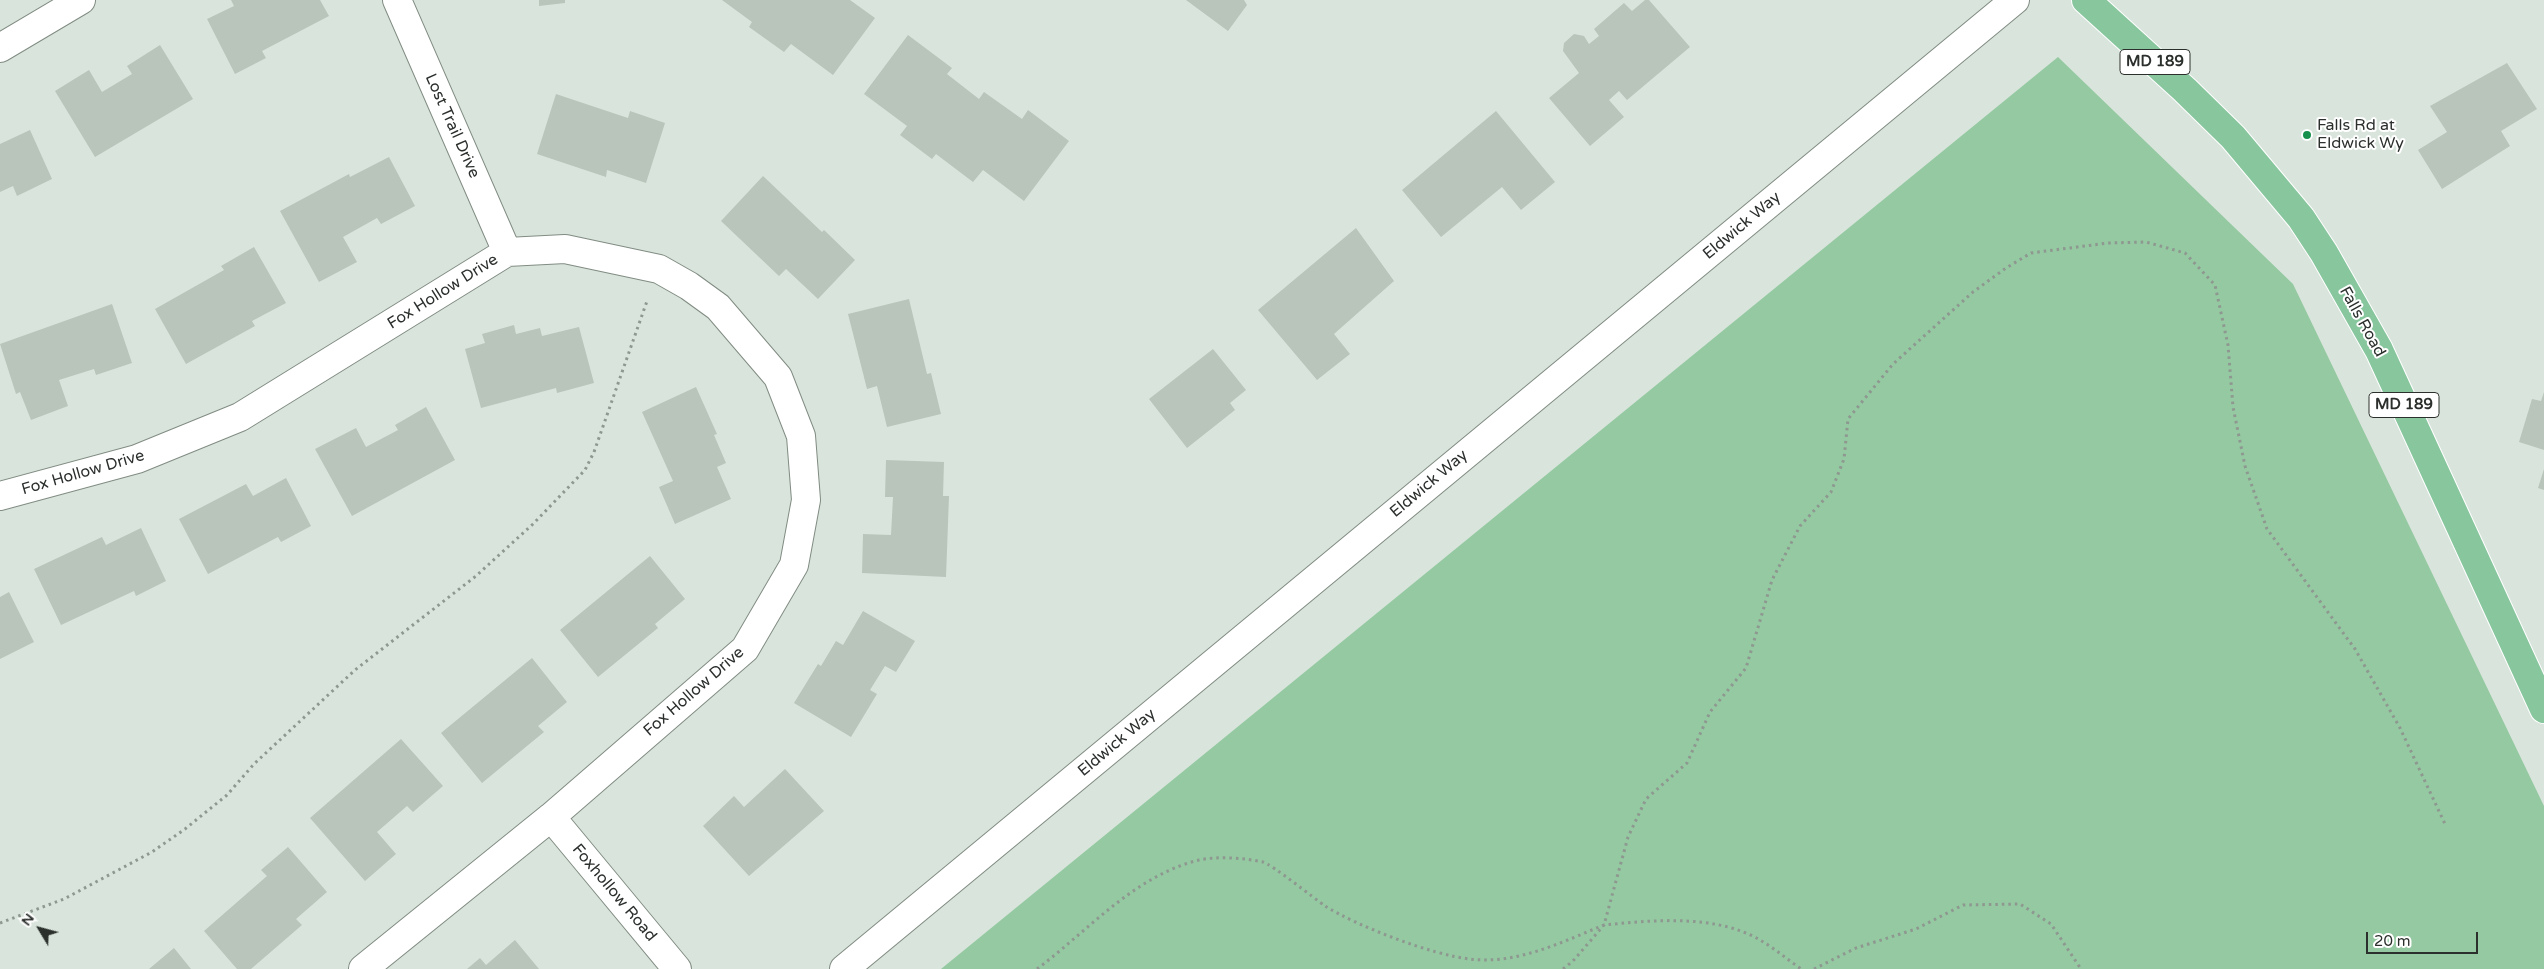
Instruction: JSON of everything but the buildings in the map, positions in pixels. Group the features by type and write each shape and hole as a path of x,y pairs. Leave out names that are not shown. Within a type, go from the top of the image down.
{"main road":[{"name":"Falls Road","path":"2086,0 2186,90 2233,137 2275,186 2319,246 2379,350 2540,690"}],"street":[{"path":"0,48 81,0"},
{"name":"Lost Trail Drive","path":"397,0 507,252"},
{"name":"Eldwick Way","path":"844,969 2015,0"},
{"name":"Fox Hollow Drive","path":"0,496 137,459 240,417 507,252 565,249 659,269 689,286 718,307 778,377 802,436 806,500 794,565 745,649 551,817 363,969"},
{"name":"Foxhollow Road","path":"551,817 677,969"}],"path":[{"path":"1563,969 1573,961 1604,925 1628,837 1646,799 1686,764 1710,712 1746,668 1772,580 1800,526 1831,492 1844,459 1848,419 1893,364 1973,292 2006,268 2031,253 2099,244 2146,242 2185,253 2215,285 2228,345 2232,406 2245,466 2267,530 2355,649 2400,728 2445,824"},
{"path":"0,923 64,898 152,852 185,829 227,795 254,764 355,670 476,576 533,524 584,470 591,458 659,269"},
{"path":"1037,969 1069,945 1134,890 1162,873 1201,860 1265,862 1328,907 1357,922 1440,954 1471,960 1500,959 1532,953 1604,925 1670,922 1720,924 1759,939 1801,969"},
{"path":"1814,969 1856,948 1916,929 1963,905 2010,904 2020,904 2051,924 2081,969"}],"green space":[{"path":"2058,57 2293,284 2544,806 2544,969 941,969"}],"place":[{"name":"Falls Rd at Eldwick Wy","path":"2307,135"}]}
